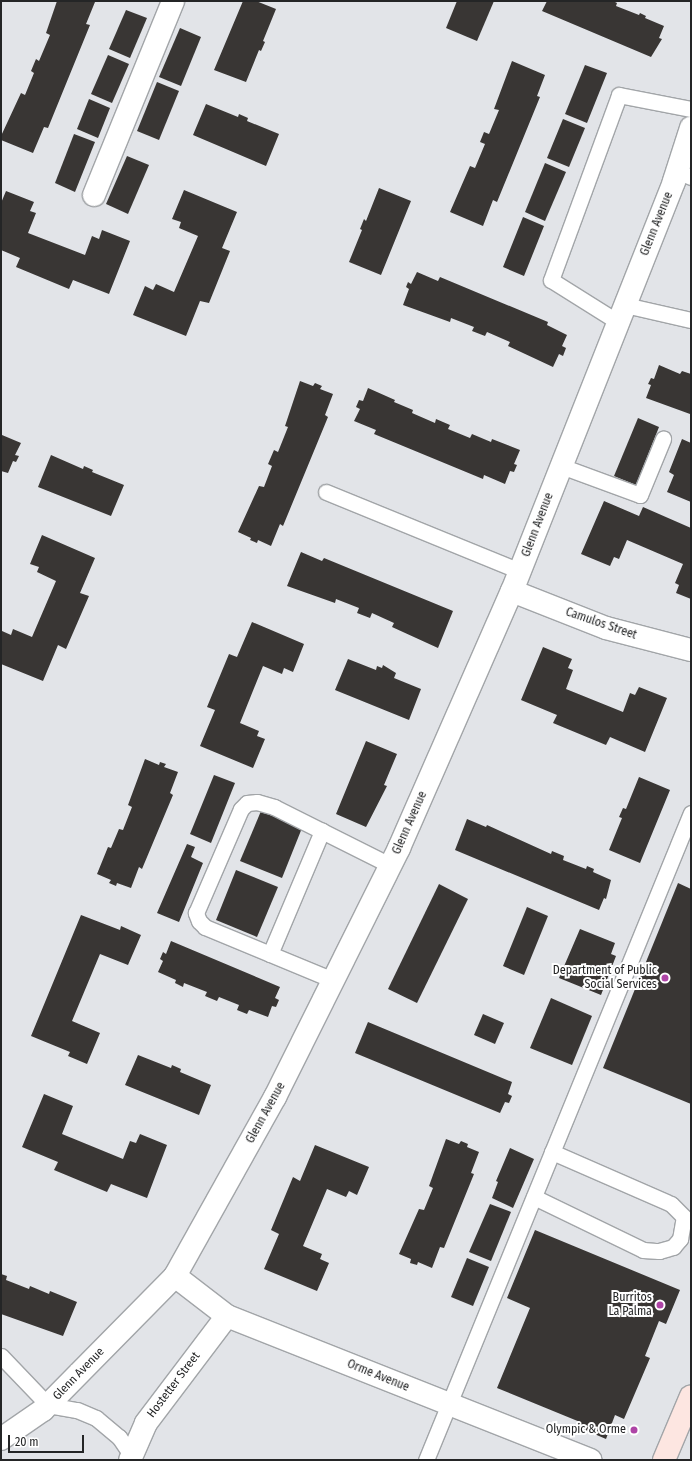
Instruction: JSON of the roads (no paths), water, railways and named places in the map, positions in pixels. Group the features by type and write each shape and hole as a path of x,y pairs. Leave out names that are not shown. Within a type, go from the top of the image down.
{"main road":[{"path":"664,1460 691,1396"}],"street":[{"path":"94,195 173,1"},
{"name":"Glenn Avenue","path":"1,1439 48,1405 175,1276 275,1097 390,865 512,590 622,313 684,174 691,128"},
{"name":"Camulos Street","path":"512,590 606,628 691,650"},
{"name":"Orme Avenue","path":"175,1276 227,1316 590,1460"},
{"name":"Hostetter Street","path":"131,1458 146,1423 227,1316"}],"lane":[{"path":"691,109 619,95 551,280 622,313 691,320"},
{"path":"561,466 640,496 663,439"},
{"path":"326,492 520,570"},
{"path":"333,980 205,927 199,921 196,912 241,809 247,803 257,802 274,807 390,865"},
{"path":"426,1460 691,814"},
{"path":"270,954 322,831"},
{"path":"534,1197 644,1250 659,1251 673,1247 680,1239 684,1217 671,1204 552,1152"},
{"path":"1,1356 48,1405 77,1410 96,1418 119,1437 131,1458"}],"place":[{"name":"Department of Public Social Services","path":"665,978"},
{"name":"Burritos La Palma","path":"660,1305"},
{"name":"Olympic & Orme","path":"634,1430"}]}
